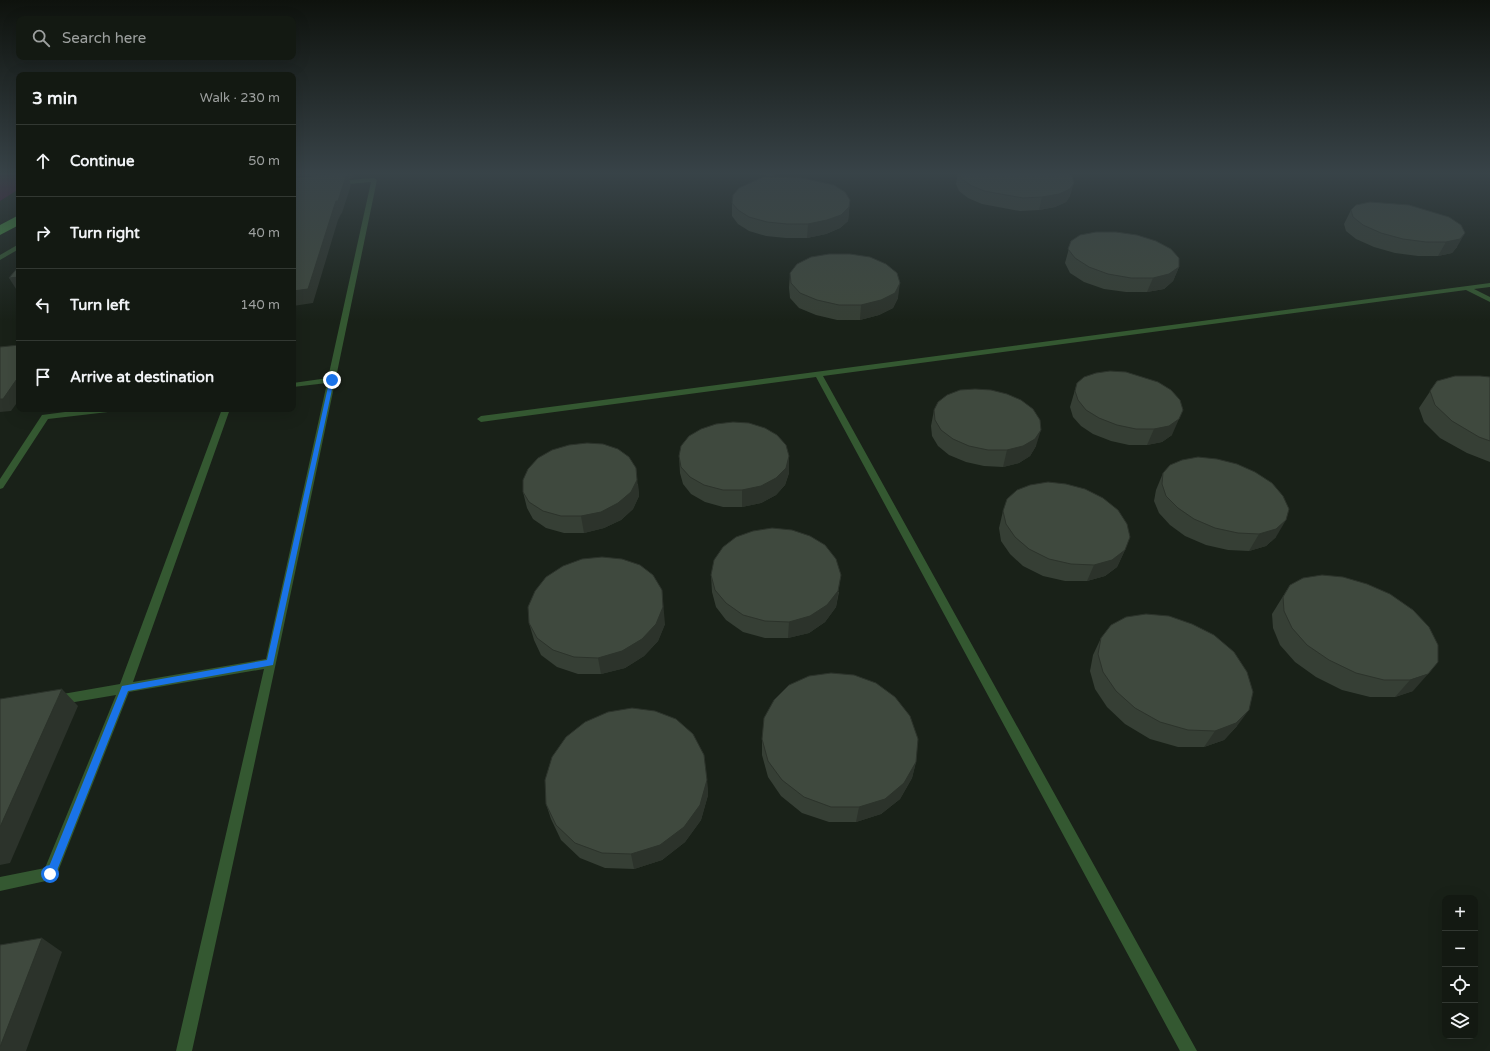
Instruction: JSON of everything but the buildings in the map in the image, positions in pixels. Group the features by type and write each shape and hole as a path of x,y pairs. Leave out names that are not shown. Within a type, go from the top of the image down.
{"main road":[{"path":"0,231 14,222"}],"lane":[{"path":"184,1051 271,663 365,222"},
{"path":"0,258 16,248"},
{"path":"481,419 1490,285"},
{"path":"1467,288 1490,300"},
{"path":"818,374 1189,1051"},
{"path":"296,385 332,380"},
{"path":"0,486 45,417 84,412"},
{"path":"0,884 50,874 125,688 225,412"},
{"path":"47,702 271,663"}],"route":[{"path":"50,874 125,688 271,663 332,380"}]}
